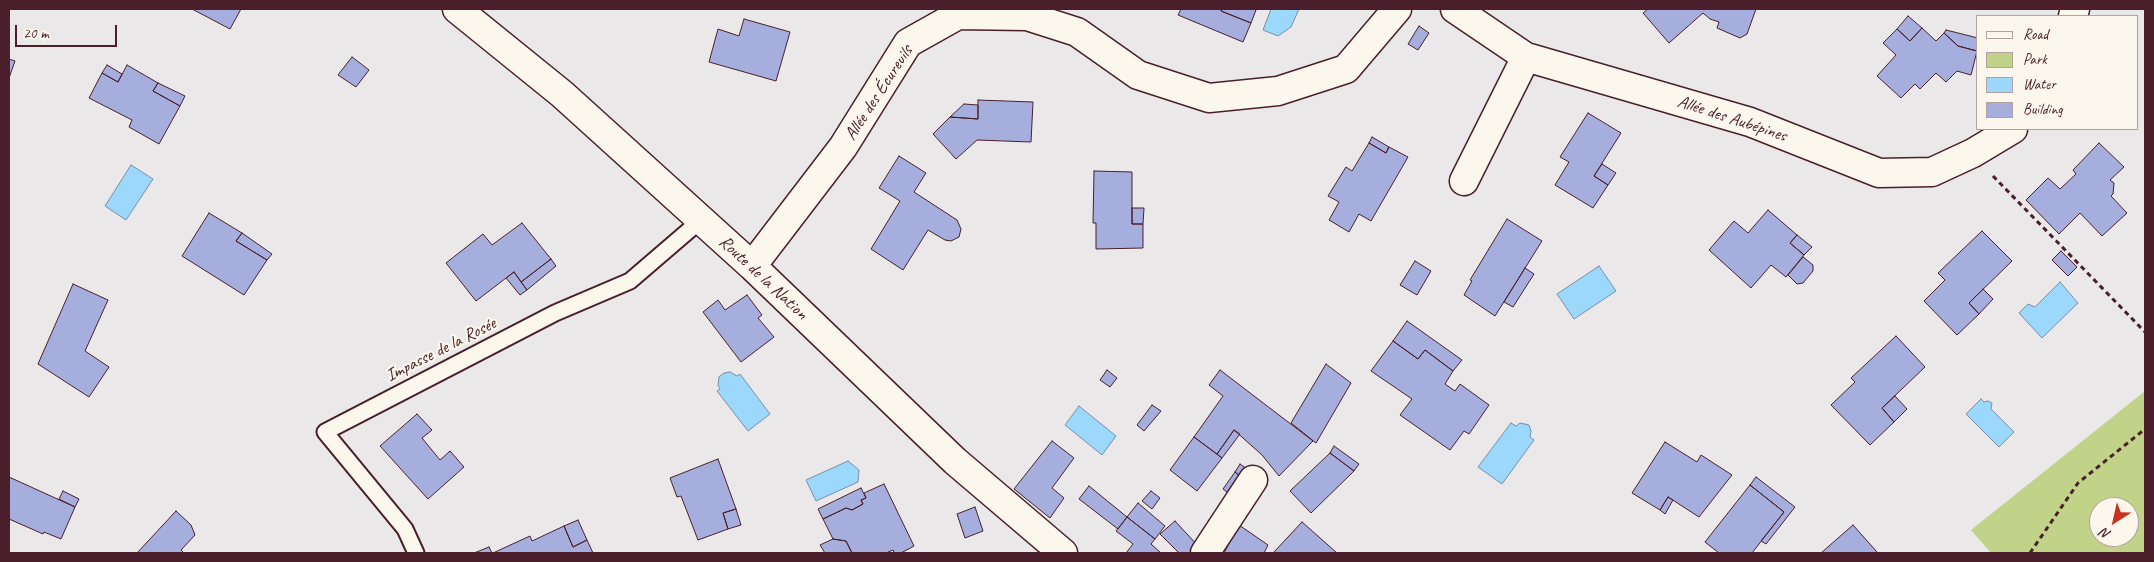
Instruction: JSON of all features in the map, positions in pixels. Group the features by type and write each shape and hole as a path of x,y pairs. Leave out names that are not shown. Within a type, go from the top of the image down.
{"street":[{"name":"Route de la Nation","path":"457,9 562,94 752,266 955,461 1063,553"},
{"name":"Allée des Écureuils","path":"752,266 843,147 908,43 958,15 1027,16 1077,32 1138,74 1209,98 1278,91 1346,69 1397,9"},
{"name":"Allée des Aubépines","path":"1455,9 1526,57 1750,122 1879,173 1932,172 1973,153 2011,130"},
{"path":"1464,181 1526,57"},
{"path":"1205,553 1253,480"}],"lane":[{"name":"Impasse de la Rosée","path":"416,553 404,529 325,432 555,313 630,281 701,220"}],"path":[{"path":"1973,153 2008,193 2145,332"},
{"path":"2030,553 2078,483 2145,428"}],"green space":[{"path":"2145,391 2145,553 1991,553 1971,530"}],"water":[{"path":"1271,9 1299,9 1291,27 1278,36 1263,30"},
{"path":"131,165 153,179 126,220 105,206"},
{"path":"1599,266 1616,291 1574,319 1557,294"},
{"path":"2060,282 2078,303 2042,338 2019,313 2028,304 2035,307"},
{"path":"730,372 737,376 740,374 770,414 748,431 717,391 720,389 718,385 719,377 724,373"},
{"path":"1981,399 1984,402 1992,403 1991,409 2014,432 1999,447 1966,414"},
{"path":"1079,406 1116,436 1102,455 1065,425"},
{"path":"1511,423 1516,426 1520,423 1529,425 1530,437 1534,440 1502,484 1478,467"},
{"path":"848,461 859,470 858,482 816,501 806,480"}],"building":[{"path":"192,9 241,9 230,29"},
{"path":"1181,9 1222,9 1221,11 1251,23 1243,42 1178,15"},
{"path":"1222,9 1256,10 1251,23 1221,11"},
{"path":"1648,9 1756,9 1747,34 1740,38 1717,28 1719,22 1710,19 1703,13 1669,43 1643,13"},
{"path":"1908,16 1922,28 1910,41 1897,29"},
{"path":"744,19 790,32 776,81 709,62 718,29 739,36"},
{"path":"1419,26 1429,33 1418,50 1408,44"},
{"path":"1922,28 1936,41 1944,33 1958,46 1976,51 1971,75 1957,71 1946,82 1936,73 1920,89 1915,84 1901,98 1877,76 1896,55 1883,43 1897,29 1910,41"},
{"path":"1946,30 1976,38 1976,51 1958,46 1944,33"},
{"path":"352,57 369,70 356,87 338,75"},
{"path":"9,59 15,61 9,78"},
{"path":"107,65 122,74 118,82 102,73"},
{"path":"127,65 158,83 153,91 180,106 159,144 129,127 132,120 89,98 102,73 118,82"},
{"path":"158,83 185,96 180,106 153,91"},
{"path":"978,100 1033,102 1031,142 977,140 956,159 933,134 950,117 978,119"},
{"path":"964,104 978,105 978,119 950,117"},
{"path":"1588,113 1621,133 1594,176 1608,185 1593,208 1555,185 1569,162 1560,157"},
{"path":"1372,137 1389,147 1386,153 1369,143"},
{"path":"1369,143 1386,153 1389,147 1408,157 1371,221 1359,214 1349,232 1329,220 1339,202 1328,196 1346,167 1352,171"},
{"path":"2099,143 2124,167 2110,180 2114,183 2111,196 2127,213 2102,236 2080,213 2059,234 2026,200 2048,178 2060,189 2076,174 2073,170"},
{"path":"899,156 926,173 914,192 957,220 961,229 959,237 951,241 945,240 928,230 903,270 871,249 900,201 879,188"},
{"path":"1602,164 1616,173 1608,185 1594,176"},
{"path":"1094,171 1132,172 1132,224 1143,224 1143,248 1096,249 1096,223 1093,223"},
{"path":"1132,208 1144,208 1143,224 1132,224"},
{"path":"1768,210 1797,235 1790,243 1804,255 1786,277 1771,265 1751,288 1709,250 1734,221 1748,233"},
{"path":"209,213 242,233 236,241 267,260 244,295 182,256"},
{"path":"1507,219 1542,241 1495,316 1464,295 1472,281 1470,280"},
{"path":"522,223 551,259 521,282 514,272 476,301 446,263 483,234 492,245"},
{"path":"1982,231 2012,261 1969,303 1979,314 1957,335 1924,301 1945,280 1938,273"},
{"path":"242,233 272,254 267,260 236,241"},
{"path":"1797,235 1812,247 1804,255 1790,243"},
{"path":"2061,251 2077,267 2068,276 2052,260"},
{"path":"1803,257 1813,265 1813,271 1803,283 1797,284 1788,275"},
{"path":"551,259 556,266 527,290 521,282"},
{"path":"1415,261 1431,271 1417,295 1400,285"},
{"path":"1525,268 1534,274 1513,307 1504,302"},
{"path":"514,272 527,290 520,295 506,278"},
{"path":"73,284 108,300 85,351 109,367 89,397 38,364"},
{"path":"1983,289 1993,299 1979,314 1969,303"},
{"path":"747,295 762,315 758,318 774,337 741,362 703,312 718,300 725,310"},
{"path":"1407,321 1462,360 1453,371 1425,350 1418,359 1393,341"},
{"path":"1896,336 1925,367 1882,408 1894,422 1870,445 1831,405 1855,382 1851,378"},
{"path":"1393,341 1418,359 1425,350 1453,371 1445,384 1455,391 1460,384 1489,405 1469,434 1464,431 1450,450 1400,415 1412,399 1371,371"},
{"path":"1326,364 1351,383 1316,443 1291,423"},
{"path":"1107,370 1117,378 1110,387 1100,380"},
{"path":"1220,370 1313,441 1279,476 1262,455 1234,430 1217,454 1194,437 1223,396 1209,385"},
{"path":"1895,396 1907,409 1894,422 1882,408"},
{"path":"1152,405 1161,411 1144,431 1137,425"},
{"path":"417,414 432,430 422,438 440,460 450,451 464,467 428,499 380,446"},
{"path":"1234,430 1240,434 1222,458 1217,454"},
{"path":"1194,437 1222,458 1197,491 1170,470"},
{"path":"1052,441 1074,458 1052,488 1064,498 1050,518 1014,489"},
{"path":"1665,442 1697,462 1701,455 1732,475 1699,517 1668,497 1660,510 1632,493"},
{"path":"1334,446 1359,464 1354,471 1330,453"},
{"path":"1330,453 1354,471 1311,513 1290,491"},
{"path":"718,459 736,509 723,513 728,529 698,540 681,496 677,497 670,478"},
{"path":"1240,464 1250,471 1243,479 1235,472"},
{"path":"1235,472 1243,479 1232,496 1223,489"},
{"path":"9,477 75,507 61,539 44,532 43,534 9,519"},
{"path":"1756,477 1795,507 1766,544 1761,541 1784,512 1750,485"},
{"path":"884,484 914,546 901,553 894,553 893,550 886,553 852,553 846,541 833,539 823,519 846,508 852,510 863,504 861,500 866,498 864,493"},
{"path":"1750,485 1784,512 1752,553 1719,553 1705,542"},
{"path":"1089,486 1127,517 1118,529 1079,499"},
{"path":"861,488 866,498 861,500 863,504 852,510 846,508 823,519 818,509"},
{"path":"63,491 79,499 75,507 59,499"},
{"path":"1151,491 1160,498 1152,509 1142,501"},
{"path":"1668,497 1673,500 1665,514 1660,510"},
{"path":"1138,503 1165,526 1155,539 1127,517"},
{"path":"975,507 983,531 965,538 957,514"},
{"path":"736,509 741,525 728,529 723,513"},
{"path":"176,511 191,525 195,535 181,550 184,553 137,553"},
{"path":"1127,517 1155,539 1151,544 1161,553 1126,553 1133,544 1116,531"},
{"path":"578,520 587,540 573,547 564,526"},
{"path":"1175,521 1199,547 1192,553 1179,553 1160,534"},
{"path":"1302,522 1337,553 1274,552"},
{"path":"1239,525 1268,545 1264,553 1224,553"},
{"path":"1853,525 1877,552 1821,553"},
{"path":"564,526 573,547 587,540 593,553 493,553 530,536 532,541"},
{"path":"833,539 846,541 852,553 825,553 820,545"},
{"path":"489,547 492,553 474,553"}]}
